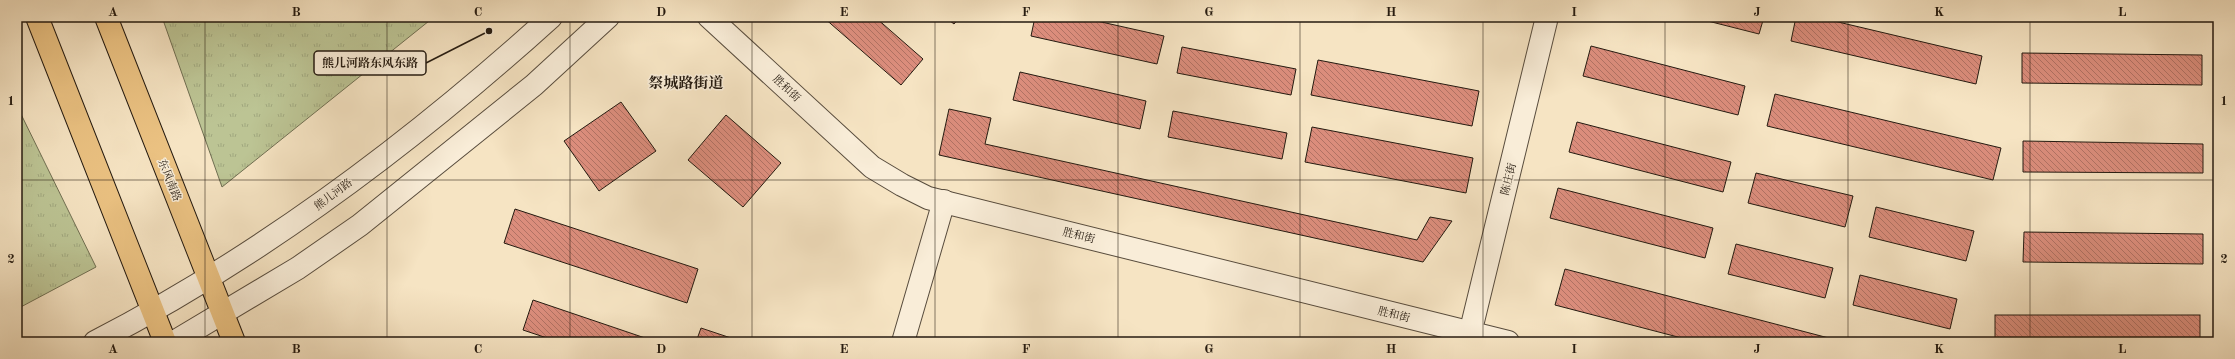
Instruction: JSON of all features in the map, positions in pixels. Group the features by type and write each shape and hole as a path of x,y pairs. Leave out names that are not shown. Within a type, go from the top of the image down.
{"main road":[{"path":"38,17 165,342"},
{"name":"东风南路","path":"106,17 234,342"}],"street":[{"name":"熊儿河路","path":"94,342 153,312 298,221 509,55 551,17"},
{"path":"174,342 298,268 360,225 529,89 608,17"},
{"name":"胜和街","path":"709,17 872,167 902,185 928,198 1470,337 1508,342"},
{"name":"陈庄街","path":"1470,337 1547,17"},
{"path":"903,342 944,201"}],"green space":[{"path":"162,17 434,17 222,187"},
{"path":"17,106 96,267 17,309"}],"building":[{"path":"823,17 875,17 923,59 901,85"},
{"path":"945,17 960,17 954,24"},
{"path":"1035,17 1079,17 1164,36 1157,64 1031,36"},
{"path":"1692,17 1764,17 1759,34"},
{"path":"1796,17 1817,17 1982,56 1976,84 1791,41"},
{"path":"1591,46 1745,86 1738,115 1583,76"},
{"path":"1182,47 1296,69 1291,95 1177,73"},
{"path":"2022,53 2202,55 2202,85 2022,83"},
{"path":"1318,60 1479,91 1472,126 1311,95"},
{"path":"1020,72 1146,101 1140,129 1013,100"},
{"path":"1775,94 2001,148 1993,180 1767,126"},
{"path":"621,102 656,151 599,191 564,141"},
{"path":"949,109 991,118 985,144 1417,240 1430,217 1452,221 1423,262 939,155"},
{"path":"1173,111 1287,133 1282,159 1168,137"},
{"path":"726,115 781,163 743,207 688,160"},
{"path":"1577,122 1731,162 1723,192 1569,152"},
{"path":"1312,127 1473,158 1466,193 1305,162"},
{"path":"2023,141 2203,144 2203,173 2023,172"},
{"path":"1756,173 1853,196 1845,227 1748,203"},
{"path":"1558,188 1713,228 1705,258 1550,218"},
{"path":"1876,207 1974,231 1966,261 1869,237"},
{"path":"515,209 698,269 687,303 504,243"},
{"path":"2024,232 2203,234 2203,264 2023,262"},
{"path":"1736,244 1833,268 1825,298 1728,274"},
{"path":"1565,269 1844,342 1697,342 1555,305"},
{"path":"1860,275 1957,299 1950,329 1853,305"},
{"path":"533,300 651,340 651,342 559,342 523,330"},
{"path":"1995,315 2200,315 2200,342 1995,342"},
{"path":"701,328 743,342 696,342"}],"place":[{"name":"熊儿河路东风东路","path":"489,31"}],"district":[{"name":"祭城路街道","path":"686,83"}]}
